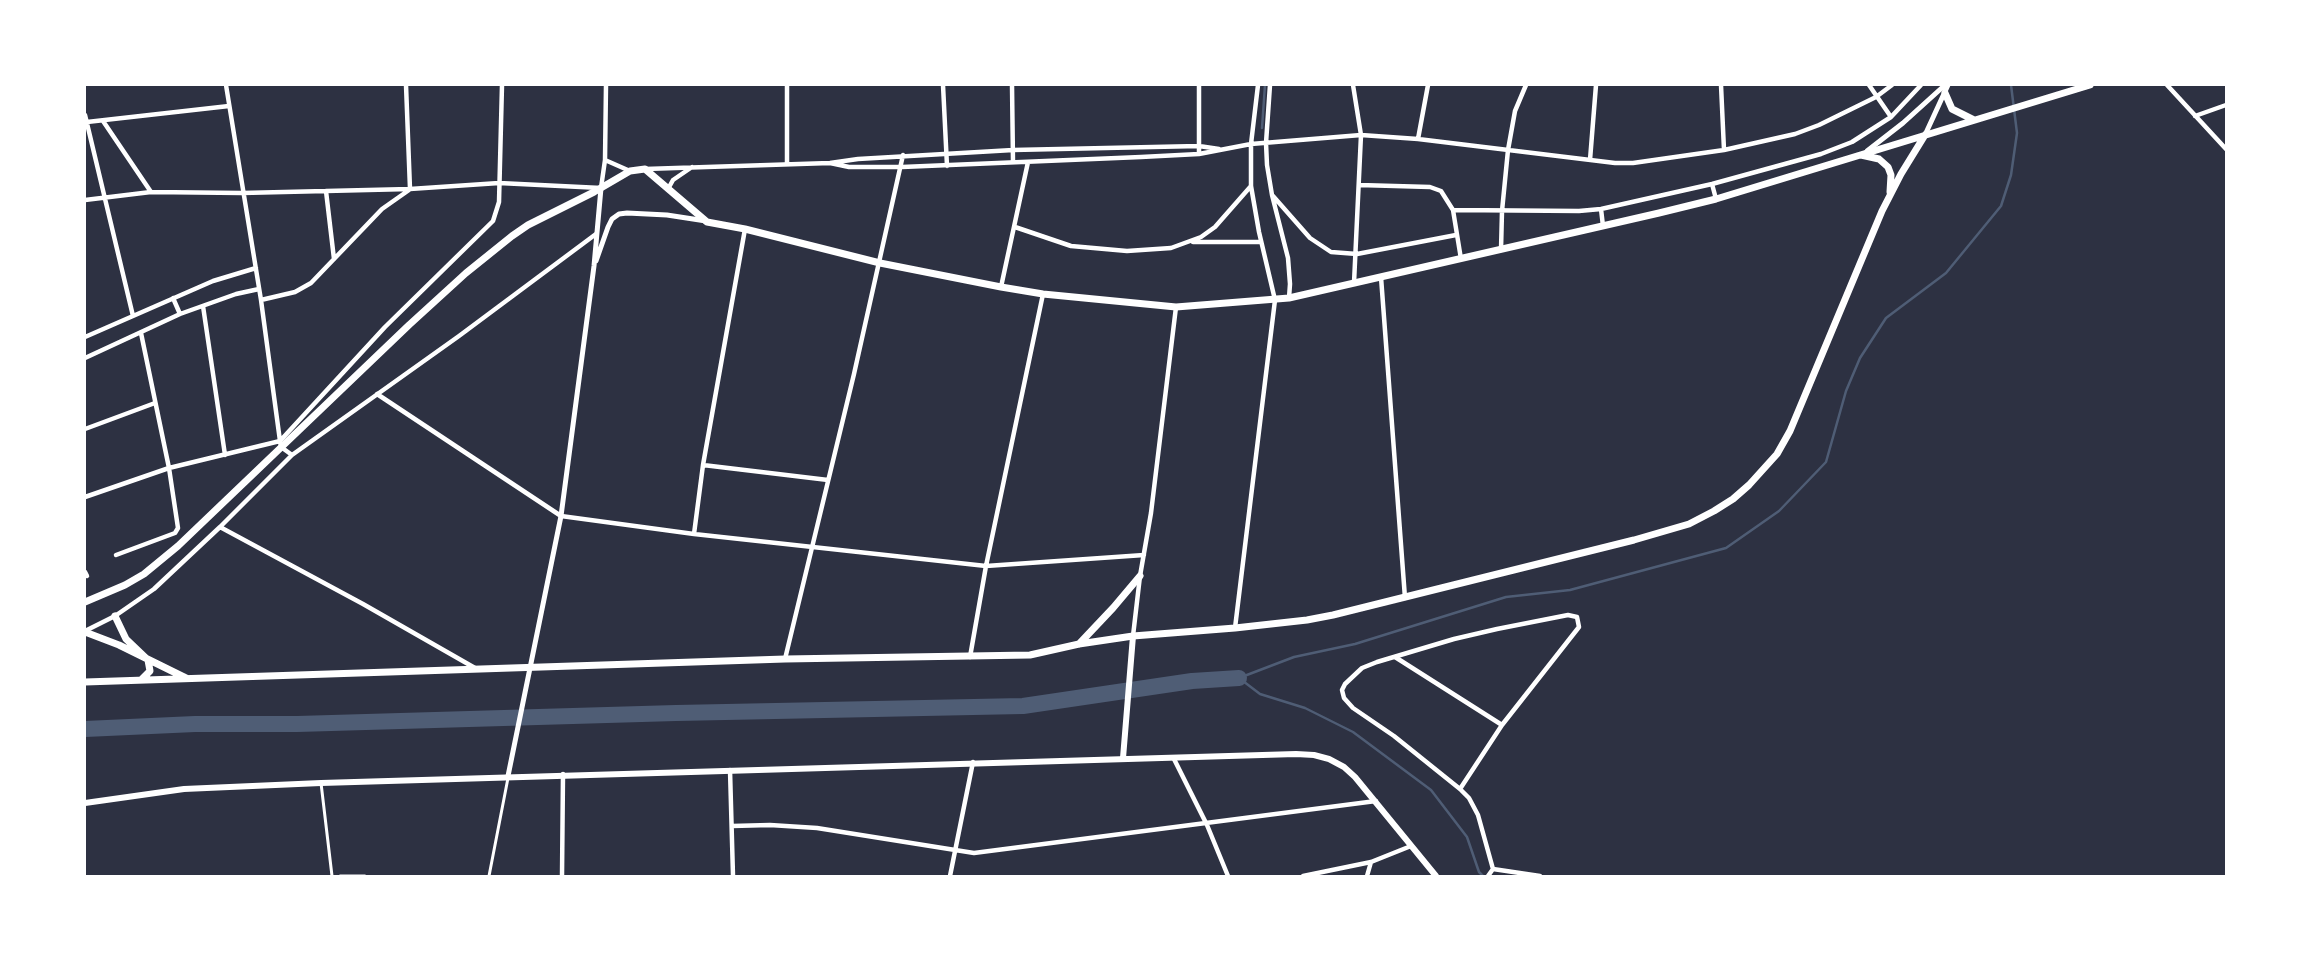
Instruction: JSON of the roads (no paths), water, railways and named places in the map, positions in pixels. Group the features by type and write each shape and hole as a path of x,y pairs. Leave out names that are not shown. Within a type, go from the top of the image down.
{"main road":[{"path":"85,602 125,586 152,568 178,546 281,444 466,273 528,225 594,192 630,170 645,169 707,222 745,229 880,263 1002,287 1043,294 1176,307 1289,298 1716,199 2090,85"},
{"path":"1946,88 1952,109 1974,120"},
{"path":"85,682 785,659 1030,655 1079,644 1133,636 1307,620 1405,598 1689,524 1714,511 1749,485 1777,454 1790,431 1890,195 1925,135"},
{"path":"1861,155 1879,160 1888,168 1891,174 1890,195"},
{"path":"1079,644 1114,608 1140,576"},
{"path":"115,616 126,639 148,660 150,671 141,680"},
{"path":"85,631 186,678"},
{"path":"1123,758 1133,636"},
{"path":"85,803 184,789 320,782 973,762 1123,758 1174,759 1286,754 1314,755 1329,759 1344,767 1376,802 1436,876"}],"street":[{"path":"226,85 242,193 261,300 281,444 292,455"},
{"path":"406,85 410,189"},
{"path":"85,497 169,468 281,444 385,327 486,230 497,212 500,183 502,85"},
{"path":"489,876 561,516 594,266 605,160 606,85"},
{"path":"787,85 787,164"},
{"path":"943,85 947,166"},
{"path":"1012,85 1012,162"},
{"path":"1199,85 1199,154"},
{"path":"1235,628 1275,300 1261,242 1251,186 1251,144 1258,85"},
{"path":"1270,85 1266,143 1272,195 1288,258 1289,298"},
{"path":"1353,85 1361,135 1357,254 1354,283"},
{"path":"1418,139 1428,85"},
{"path":"1501,250 1502,211 1508,150 1515,111 1526,85"},
{"path":"1590,160 1596,85"},
{"path":"1721,85 1724,150"},
{"path":"1869,85 1891,117"},
{"path":"830,163 849,167 947,166 1199,154 1251,144 1361,135 1418,139 1590,160 1633,163 1724,150 1795,134 1820,125 1876,97 1892,85"},
{"path":"1453,210 1579,211 1601,209 1712,184 1839,148 1864,136 1891,117 1921,85"},
{"path":"2167,85 2226,149"},
{"path":"1925,135 1946,88"},
{"path":"1861,155 1946,88"},
{"path":"2195,116 2226,105"},
{"path":"87,122 229,106"},
{"path":"85,115 103,197 133,316"},
{"path":"103,120 151,192"},
{"path":"645,169 830,163 903,155 1013,150 1200,146 1220,149"},
{"path":"1141,148 1141,157"},
{"path":"1839,148 1844,161"},
{"path":"785,659 880,263 902,167 903,155"},
{"path":"605,160 630,170"},
{"path":"1002,287 1028,162"},
{"path":"668,189 673,180 692,167"},
{"path":"85,200 151,192 242,193 410,189 500,183 601,188"},
{"path":"1712,184 1716,199"},
{"path":"1359,185 1430,187 1441,192 1453,210 1456,235 1462,259"},
{"path":"1015,227 1071,246 1118,251 1153,251 1201,237 1215,227 1251,186"},
{"path":"261,300 288,295 303,288 388,203 410,189"},
{"path":"326,191 334,259"},
{"path":"1272,195 1292,220 1321,247 1331,252 1357,254 1456,235"},
{"path":"1601,209 1603,226"},
{"path":"594,266 608,227 612,219 619,214 666,215 707,222"},
{"path":"694,534 703,465 745,229"},
{"path":"85,631 115,616 154,589 292,455 596,234"},
{"path":"1189,242 1261,242"},
{"path":"85,337 212,281 256,268"},
{"path":"1381,277 1405,598"},
{"path":"85,357 180,314 236,294 259,289"},
{"path":"970,657 986,566 1043,294"},
{"path":"173,298 180,314"},
{"path":"202,306 225,455"},
{"path":"1133,636 1140,576 1151,513 1176,307"},
{"path":"116,555 177,531 169,468 141,333"},
{"path":"377,394 561,516 694,534 986,566 1144,555"},
{"path":"85,429 155,403"},
{"path":"703,465 828,480"},
{"path":"220,527 363,604 476,669"},
{"path":"1460,789 1502,725 1579,627 1577,617 1568,615 1454,639 1362,668 1345,684 1342,690 1344,698 1353,708 1394,736 1469,798 1478,815 1493,869"},
{"path":"1395,658 1502,725"},
{"path":"1174,759 1207,825 1228,876"},
{"path":"950,876 973,762"},
{"path":"730,770 733,876"},
{"path":"562,876 564,774"},
{"path":"320,782 332,876"},
{"path":"732,826 770,825 816,828 926,844 956,852 974,853 1207,825 1376,802"},
{"path":"1303,876 1371,862 1410,846"},
{"path":"1367,876 1371,862"},
{"path":"1488,876 1493,869"},
{"path":"1493,869 1540,876"},
{"path":"340,876 346,874 365,876"}],"waterway":[{"path":"1262,128 1265,85"},
{"path":"1239,678 1294,657 1355,644 1506,597 1570,590 1726,548 1779,511 1826,462 1846,391 1860,358 1886,318 1946,273 2001,206 2011,175 2017,133 2011,85"},
{"path":"1239,678 1260,694 1305,708 1353,732 1431,790 1467,837 1479,872 1483,876"},
{"path":"85,729 195,724 297,724 676,713 1023,706 1192,681 1239,678"}]}
